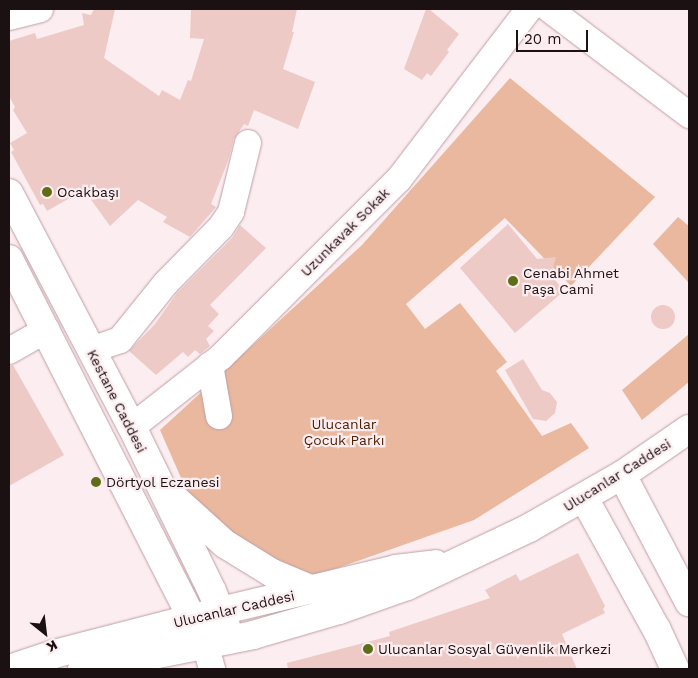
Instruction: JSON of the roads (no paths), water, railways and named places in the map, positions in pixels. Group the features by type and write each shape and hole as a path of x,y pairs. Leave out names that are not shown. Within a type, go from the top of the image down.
{"main road":[{"name":"Kestane Caddesi","path":"9,193 132,427 220,611 231,640"},
{"path":"9,259 192,618 208,657"},
{"name":"Ulucanlar Caddesi","path":"82,669 208,657 231,640 339,610 407,586 530,528 584,498 622,475 689,429"},
{"path":"622,475 689,602"},
{"path":"157,481 198,522 225,544 272,573 313,590"},
{"path":"584,498 657,630 675,669"},
{"name":"Ulucanlar Caddesi","path":"9,669 54,654 220,611 396,569 462,560"}],"street":[{"path":"9,17 40,9"},
{"name":"Uzunkavak Sokak","path":"132,427 210,365 399,179 528,9"},
{"path":"550,9 689,115"},
{"path":"91,350 120,340 166,283 221,226 231,212 248,144"},
{"path":"9,351 46,330"},
{"path":"210,365 220,416"}],"place":[{"name":"Ocakbaşı","path":"47,192"},
{"name":"Cenabi Ahmet Paşa Cami","path":"513,281"},
{"name":"Dörtyol Eczanesi","path":"96,482"},
{"name":"Ulucanlar Sosyal Güvenlik Merkezi","path":"368,649"}],"park label":[{"name":"Ulucanlar Çocuk Parkı","path":"344,432"}]}
